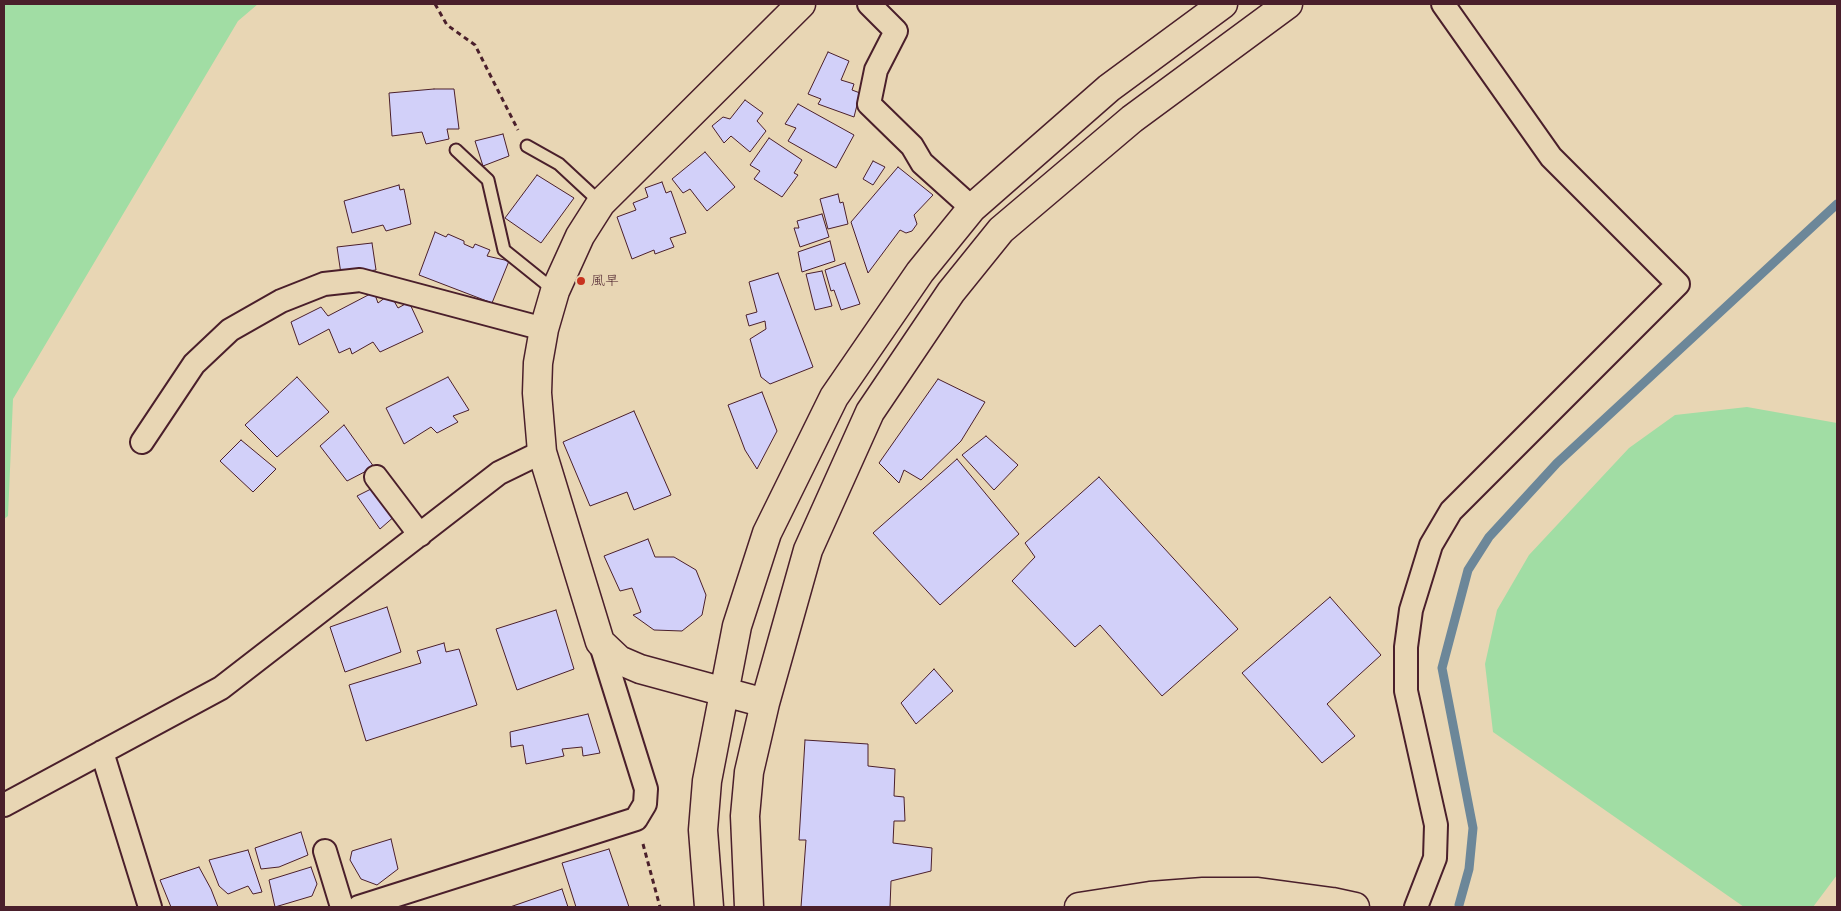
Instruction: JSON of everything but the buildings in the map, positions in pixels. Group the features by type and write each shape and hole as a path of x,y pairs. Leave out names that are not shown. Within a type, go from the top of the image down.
{"street":[{"path":"359,907 636,819 644,804 646,789 542,452 537,393 538,363 544,329 555,291 580,236 601,203 801,4"},
{"path":"869,4 896,31 876,70 869,104 912,146 922,163 972,208"},
{"path":"708,907 703,830 707,781 737,626 767,533 834,397 920,272 972,208 1109,88 1223,4"},
{"path":"749,907 745,816 749,772 808,550 870,412 951,292 1001,230 1132,119 1288,4"},
{"path":"1416,907 1436,858 1436,825 1406,691 1406,647 1411,610 1431,545 1451,511 1678,284 1551,156 1443,4"},
{"path":"142,442 194,364 230,330 281,301 324,284 360,280 544,329"},
{"path":"4,805 221,688 499,473 542,452"},
{"path":"376,477 420,535"},
{"path":"600,642 619,660 640,669 766,704"},
{"path":"102,752 150,907"},
{"path":"325,851 342,907"},
{"path":"1079,907 1150,896 1203,892 1258,892 1355,907"}],"lane":[{"path":"527,146 559,164 601,203"},
{"path":"456,150 488,180 504,250 555,291"}],"path":[{"path":"435,4 447,25 476,45 527,146"},
{"path":"636,819 660,907"}],"green space":[{"path":"4,4 258,4 238,21 13,399 8,516 4,519"},
{"path":"1747,407 1837,423 1837,875 1813,907 1744,907 1493,732 1485,664 1497,610 1529,555 1629,448 1675,415"}],"waterway":[{"path":"1459,905 1469,869 1473,828 1442,668 1468,570 1489,537 1557,463 1837,204"}],"place":[{"name":"風早","path":"581,281"}]}
